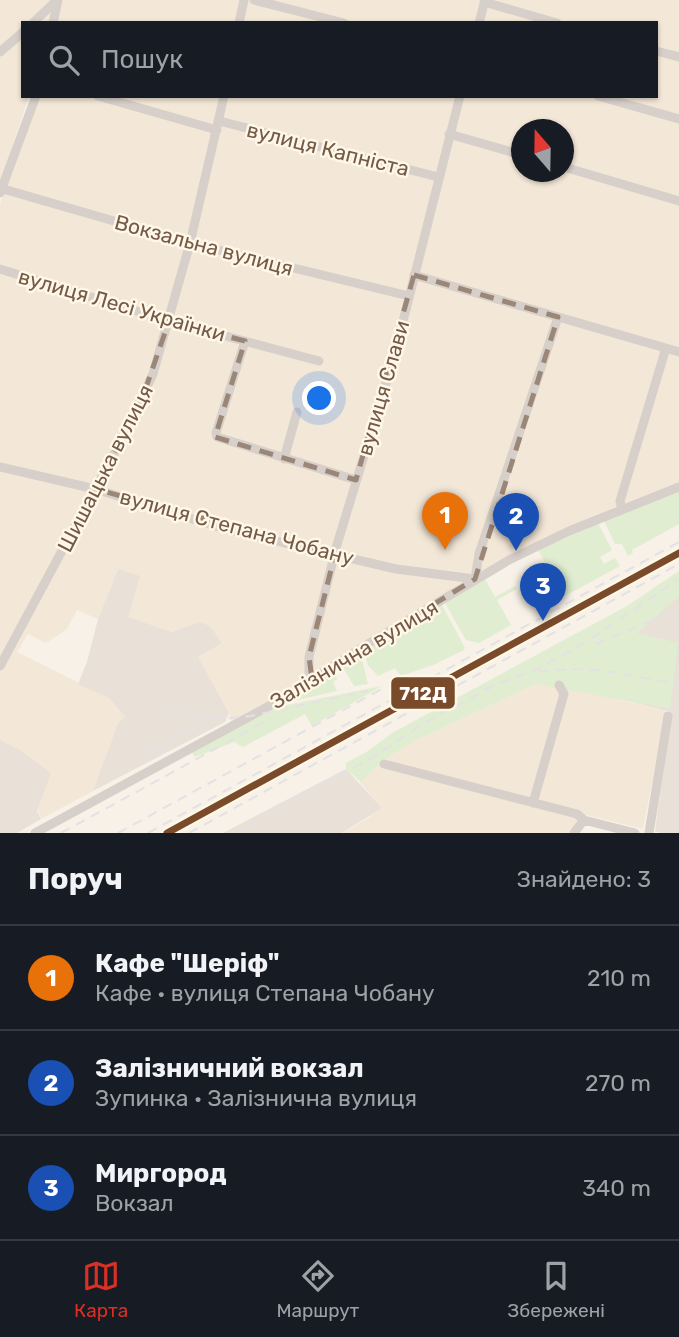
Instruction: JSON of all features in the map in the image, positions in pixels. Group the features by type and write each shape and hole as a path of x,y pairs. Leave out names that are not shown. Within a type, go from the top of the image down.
{"street":[{"path":"35,21 58,0"},
{"path":"53,21 58,0"},
{"path":"240,21 244,0"},
{"path":"254,0 336,21"},
{"path":"479,21 484,1 550,21"},
{"path":"0,52 21,34"},
{"path":"658,52 679,57"},
{"path":"0,190 35,98"},
{"name":"вулиця Капніста","path":"106,98 438,177"},
{"name":"Шишацька вулиця","path":"0,666 141,402 153,374 190,243 224,98"},
{"name":"вулиця Слави","path":"313,680 309,672 309,657 335,554 394,357 459,98"},
{"path":"605,98 679,119"},
{"path":"449,134 511,152"},
{"path":"574,170 679,201"},
{"name":"Вокзальна вулиця","path":"0,190 190,243 409,296"},
{"name":"вулиця Лесі Українки","path":"0,269 169,321 319,360"},
{"path":"414,275 679,352"},
{"path":"475,579 479,554 558,317"},
{"name":"вулиця Лесі Українки","path":"245,341 216,435 219,439 356,480"},
{"path":"622,510 620,500 666,348"},
{"path":"284,458 297,412"},
{"name":"вулиця Степана Чобану","path":"0,467 95,489 222,528 396,569 475,579"},
{"name":"Залізнична вулиця","path":"35,833 251,716 475,579 535,547 679,487"},
{"path":"533,803 564,694 559,685"},
{"path":"649,833 668,716"},
{"path":"384,764 577,814 584,820 635,833"},
{"path":"574,833 584,820"}],"highlighted area":[{"path":"414,275 558,317 475,579 312,679 309,657 335,554 95,489 141,402 169,321 245,341 215,437 356,480"}],"shaded area":[{"path":"0,0 54,0 49,21 21,21 21,98 28,98 0,183"},
{"path":"62,0 679,0 679,483 560,531 232,723 198,657 222,642 199,622 172,632 127,617 118,569 98,619 77,610 67,629 46,643 28,634 17,652 109,698 125,717 118,723 93,791 41,819 20,750 0,740 0,204 38,98 658,98 658,21 57,21"},
{"path":"118,569 140,576 128,617 172,632 199,622 210,626 222,643 198,657 229,713 225,722 93,791 118,723 125,717 109,698 78,684 87,662 98,619"},
{"path":"679,596 679,833 660,833 655,831 671,712 569,686"},
{"path":"536,684 567,687 666,711 643,829 587,815 577,822 571,833 343,833 370,817 380,806 360,782 381,762 414,741"},
{"path":"0,740 20,750 51,773 37,811 41,819 17,833 0,833"},
{"path":"346,769 382,808 342,833 223,833"}],"green space":[{"path":"679,491 679,524 632,550 633,553 628,556 622,544 615,544 604,521"},
{"path":"598,523 612,550 600,557 604,564 615,558 620,566 563,597 550,572 530,582 528,579 548,568 538,550"},
{"path":"679,571 679,596 637,633 678,643 670,709 536,684 414,741 381,762 361,782 346,769 346,763 392,733 627,606"},
{"path":"485,579 495,597 515,586 517,589 497,600 511,625 479,643 466,640 445,603"},
{"path":"442,605 464,650 404,675 400,675 395,668 378,676 368,665 363,650"},
{"path":"360,652 368,684 354,686 341,664"},
{"path":"334,670 337,679 333,682 337,691 289,702 287,700"},
{"path":"382,686 312,726 305,714 243,747 234,742 195,757 191,752 273,708"}],"railway":[{"path":"148,833 679,542"},
{"path":"189,833 679,564"},
{"path":"484,689 537,669 586,642 679,579"},
{"path":"596,644 679,609"},
{"path":"539,672 593,670 679,685"},
{"path":"234,833 373,757 426,722 493,686"},
{"path":"118,833 385,687"},
{"path":"161,711 220,719 251,716 368,691"},
{"path":"61,833 270,719"},
{"path":"152,750 215,720"}],"transit line":[{"name":"712Д","path":"167,833 679,553"}],"place":[{"name":"Кафе \"Шеріф\"","path":"445,550"},
{"name":"Залізничний вокзал","path":"516,551"},
{"name":"Миргород","path":"543,621"}]}
